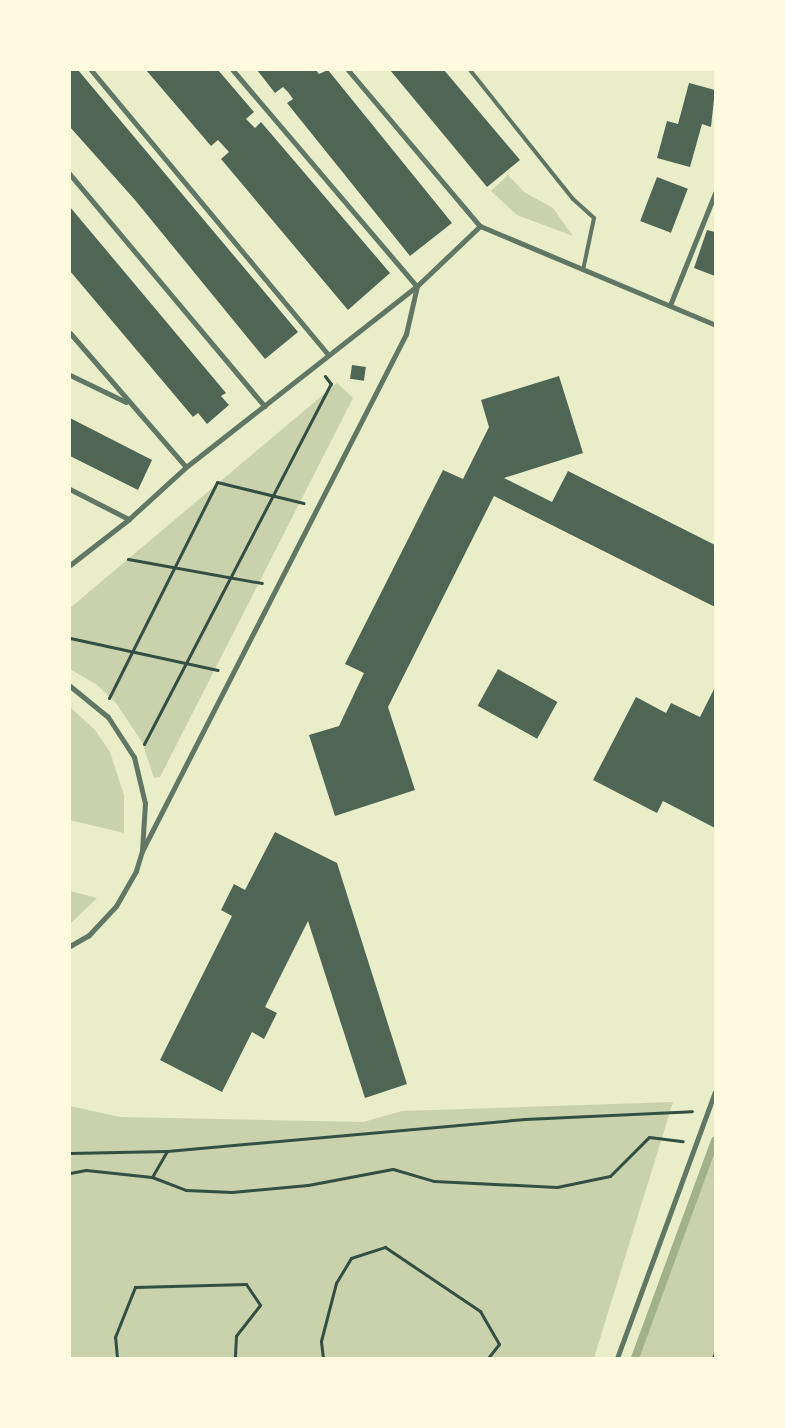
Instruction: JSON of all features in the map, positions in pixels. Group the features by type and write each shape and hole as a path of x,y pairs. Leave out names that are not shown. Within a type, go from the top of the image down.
{"street":[{"path":"91,70 328,354"},
{"path":"233,70 417,286"},
{"path":"348,70 480,226 715,324"},
{"path":"70,174 265,406"},
{"path":"670,305 715,193"},
{"path":"70,565 129,519 186,467 417,286 480,226"},
{"path":"70,946 89,934 116,906 136,871 142,851 406,334 417,286"},
{"path":"70,333 186,467"},
{"path":"70,375 130,404"},
{"path":"70,489 129,519"},
{"path":"70,686 102,712 131,753 145,803 142,851"},
{"path":"617,1358 715,1092"}],"lane":[{"path":"470,70 572,199 594,218 583,270"}],"path":[{"path":"131,753 143,746 331,384 324,375"},
{"path":"102,712 217,482 303,503"},
{"path":"128,559 262,584"},
{"path":"70,638 218,670"},
{"path":"70,1153 167,1151 525,1119 697,1111 712,1101"},
{"path":"70,1173 86,1170 152,1177 186,1190 232,1192 308,1185 393,1169 434,1181 557,1187 610,1176 649,1137 697,1142"},
{"path":"152,1177 167,1151"},
{"path":"323,1358 320,1341 336,1283 351,1258 385,1246 480,1311 498,1344 488,1358"},
{"path":"118,1358 115,1337 135,1287 246,1284 260,1304 236,1336 236,1358"},
{"path":"713,1358 715,1353"}],"green space":[{"path":"508,175 524,192 553,208 573,236 517,215 491,191"},
{"path":"337,383 353,398 160,777 154,778 142,742 116,703 97,685 70,669 70,608"},
{"path":"70,707 95,730 110,752 124,795 124,833 70,820"},
{"path":"70,891 97,898 70,924"},
{"path":"673,1102 594,1358 70,1358 70,1106 120,1117 363,1122 402,1111"},
{"path":"715,1153 715,1358 639,1358 696,1203"}],"building":[{"path":"70,70 78,70 298,332 265,359 135,200 70,127"},
{"path":"146,70 218,70 254,112 246,119 255,128 261,122 390,273 348,310 221,159 229,152 218,140 211,146"},
{"path":"257,70 316,70 319,74 328,70 452,223 410,256 287,103 293,99 288,92 283,87 275,93"},
{"path":"390,70 444,70 520,160 487,187"},
{"path":"689,83 715,90 711,127 702,124 690,167 657,158 667,121 678,124"},
{"path":"657,177 688,189 671,233 640,221"},
{"path":"70,207 226,393 221,396 229,405 207,424 198,413 193,417 70,271"},
{"path":"707,230 715,232 715,276 694,268"},
{"path":"352,365 366,367 364,381 350,379"},
{"path":"559,376 583,453 504,478 552,502 568,471 715,545 715,607 494,496 388,707 415,790 335,816 309,735 339,726 364,673 345,664 443,470 463,479 489,427 481,400"},
{"path":"70,418 152,460 138,490 70,456"},
{"path":"498,669 557,702 537,739 478,706"},
{"path":"715,687 715,828 663,801 657,813 593,780 636,697 666,713 671,703 700,717"},
{"path":"275,832 337,863 407,1084 365,1098 308,921 265,1007 277,1013 264,1039 252,1032 222,1092 160,1060 232,916 221,910 234,884 245,890"}],"waterway":[{"path":"635,1358 715,1140"}]}
